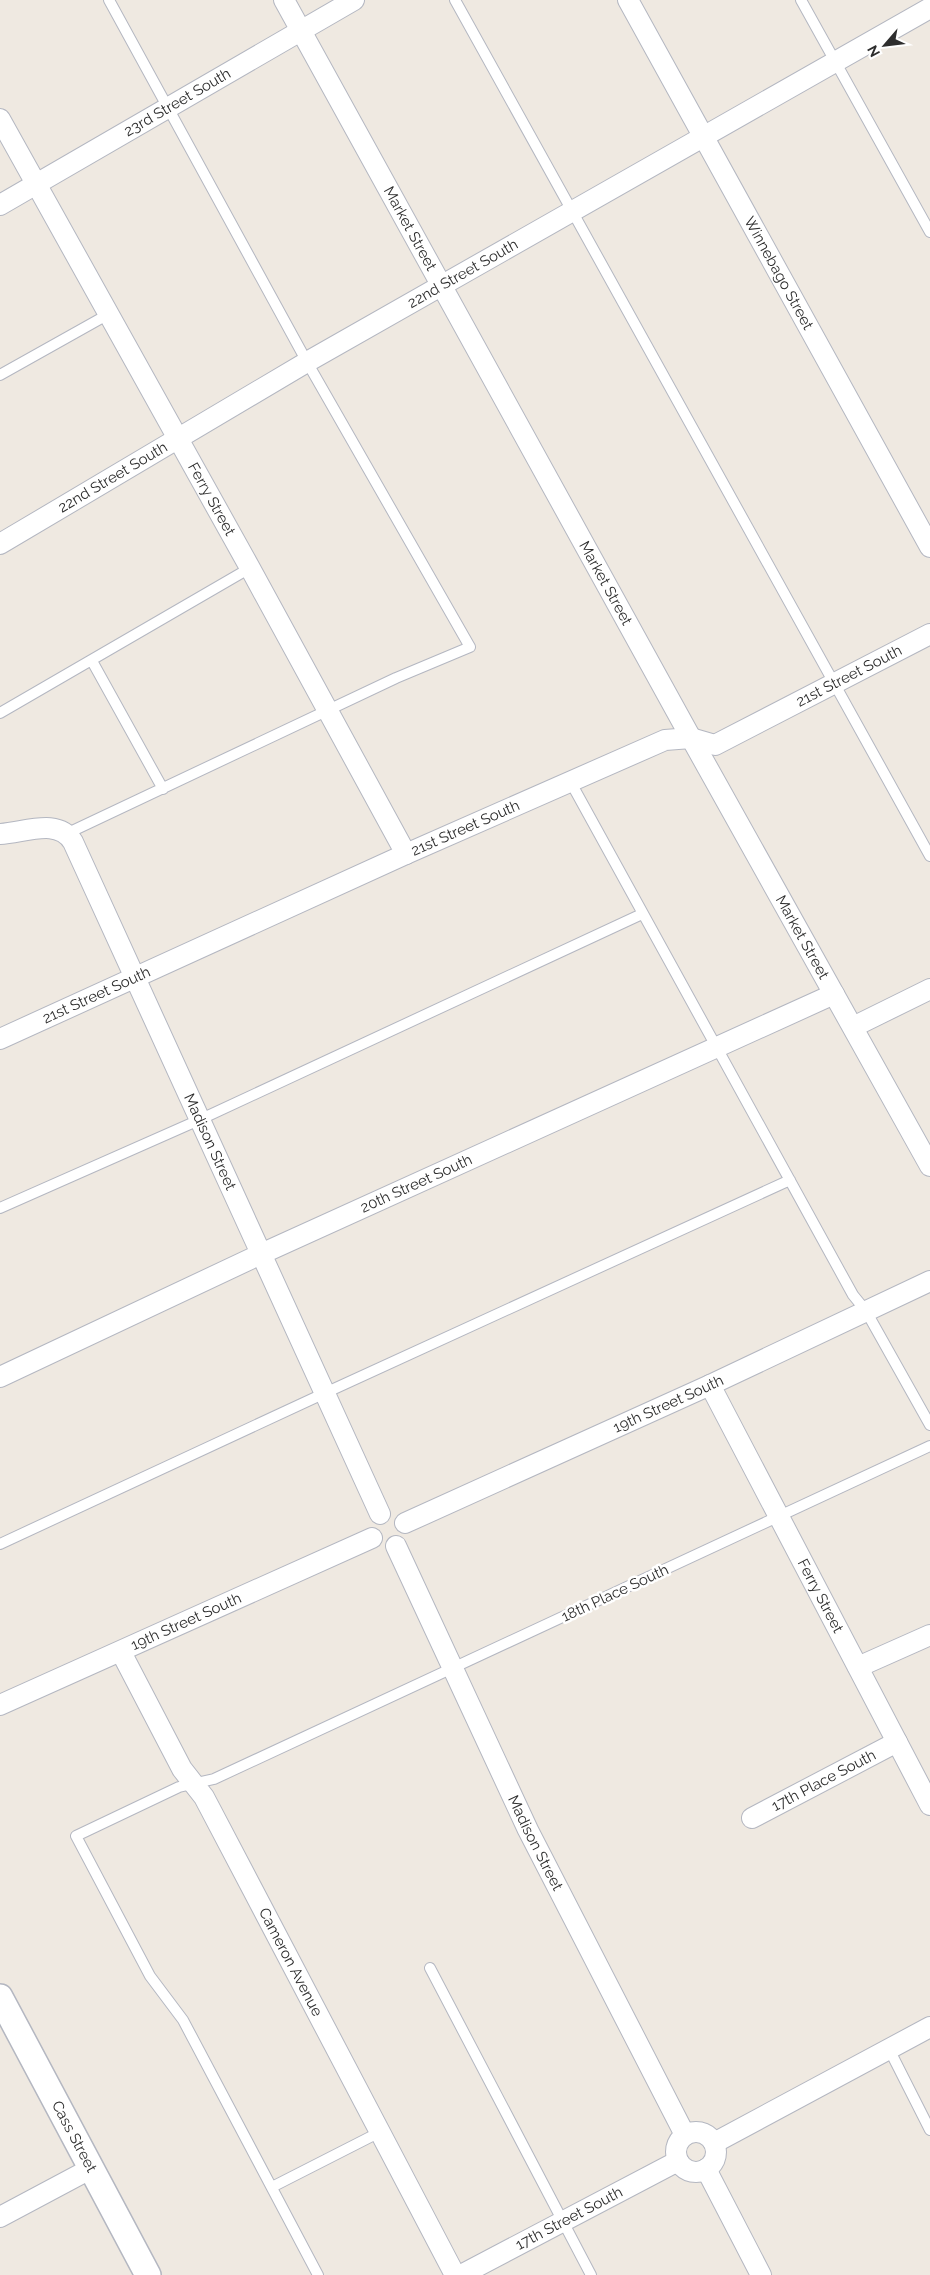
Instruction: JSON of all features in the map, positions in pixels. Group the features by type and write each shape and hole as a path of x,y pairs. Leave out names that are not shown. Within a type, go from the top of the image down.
{"street":[{"name":"Market Street","path":"284,0 690,738 930,1166"},
{"name":"23rd Street South","path":"0,205 354,0"},
{"name":"Winnebago Street","path":"628,0 930,547"},
{"name":"22nd Street South","path":"0,544 307,362 930,8"},
{"name":"Ferry Street","path":"0,119 250,568 406,854"},
{"name":"21st Street South","path":"0,1039 406,854 665,740 690,738 715,745 930,634"},
{"path":"0,834 54,827 68,833"},
{"name":"Madison Street","path":"68,833 380,1514"},
{"path":"853,1027 930,989"},
{"name":"20th Street South","path":"0,1377 261,1254 834,994"},
{"name":"19th Street South","path":"405,1523 710,1385 930,1281"},
{"name":"Ferry Street","path":"710,1385 930,1805"},
{"path":"391,1512 397,1514 405,1523 404,1539 396,1546 390,1548 380,1546 372,1538 371,1527 380,1514 391,1512"},
{"name":"19th Street South","path":"0,1706 372,1538"},
{"name":"Madison Street","path":"396,1546 528,1830 685,2135"},
{"path":"858,1667 930,1635"},
{"name":"Cameron Avenue","path":"121,1652 182,1769 204,1797 455,2275"},
{"name":"17th Place South","path":"752,1818 897,1742"},
{"name":"Cass Street","path":"0,1997 148,2275"},
{"path":"714,2143 930,2027"},
{"path":"691,2132 704,2134 714,2143 716,2155 706,2170 693,2172 682,2167 678,2161 676,2156 677,2144 685,2135 691,2132"},
{"name":"17th Street South","path":"461,2275 678,2161"},
{"path":"0,2217 92,2168"},
{"path":"706,2170 761,2275"}],"lane":[{"path":"68,833 396,678 470,647 307,362 109,0"},
{"path":"456,0 930,856"},
{"path":"801,0 930,232"},
{"path":"0,375 108,315"},
{"path":"0,712 92,661 250,568"},
{"path":"92,661 164,789"},
{"path":"570,781 854,1295 866,1311 930,1425"},
{"path":"0,1208 199,1120 642,914"},
{"path":"0,1544 324,1392 790,1180"},
{"name":"18th Place South","path":"272,2187 183,2020 150,1976 76,1836 178,1787 214,1779 930,1446"},
{"path":"430,1968 591,2275"},
{"path":"889,2049 930,2130"},
{"path":"318,2275 272,2187 380,2132"}]}
